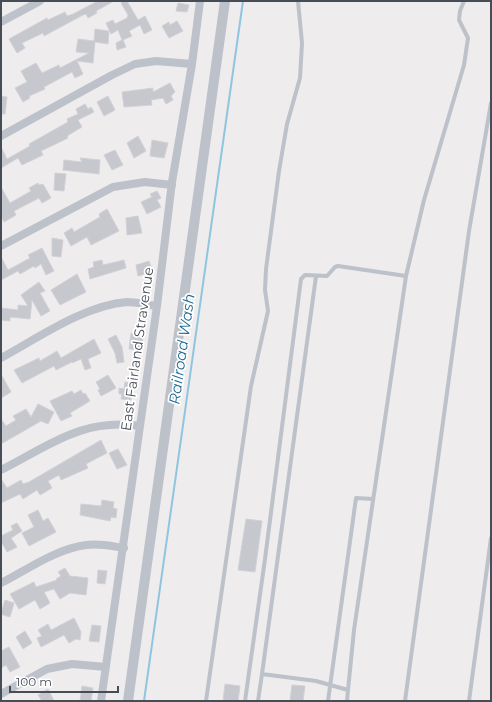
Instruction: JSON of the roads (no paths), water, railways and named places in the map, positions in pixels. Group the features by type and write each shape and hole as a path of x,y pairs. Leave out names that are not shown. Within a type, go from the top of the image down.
{"street":[{"name":"East Fairland Stravenue","path":"101,701 124,548 172,185 192,64 200,1"},
{"path":"128,701 225,1"},
{"path":"1,22 37,2"},
{"path":"1,136 135,64 156,61 192,64"},
{"path":"1,246 113,187 145,182 172,185"},
{"path":"1,358 83,313 100,307 128,302 157,306"},
{"path":"1,470 81,429 114,424 140,426"},
{"path":"1,583 57,554 75,547 99,544 124,548"},
{"path":"1,694 47,669 72,664 106,667"}],"lane":[{"path":"206,701 251,386 268,311 265,290 266,269 279,171 287,124 300,78 302,43 298,1"},
{"path":"347,701 354,630 406,276 424,200 464,65 468,38 459,20 460,11 464,1"},
{"path":"405,701 470,231 491,103"},
{"path":"245,701 301,279 305,275 327,276 335,267 338,266 406,276"},
{"path":"258,701 316,276"},
{"path":"328,701 356,498 373,500"},
{"path":"469,701 491,538"},
{"path":"262,674 285,676 348,690"}],"waterway":[{"name":"Railroad Wash","path":"144,701 243,1"}]}
